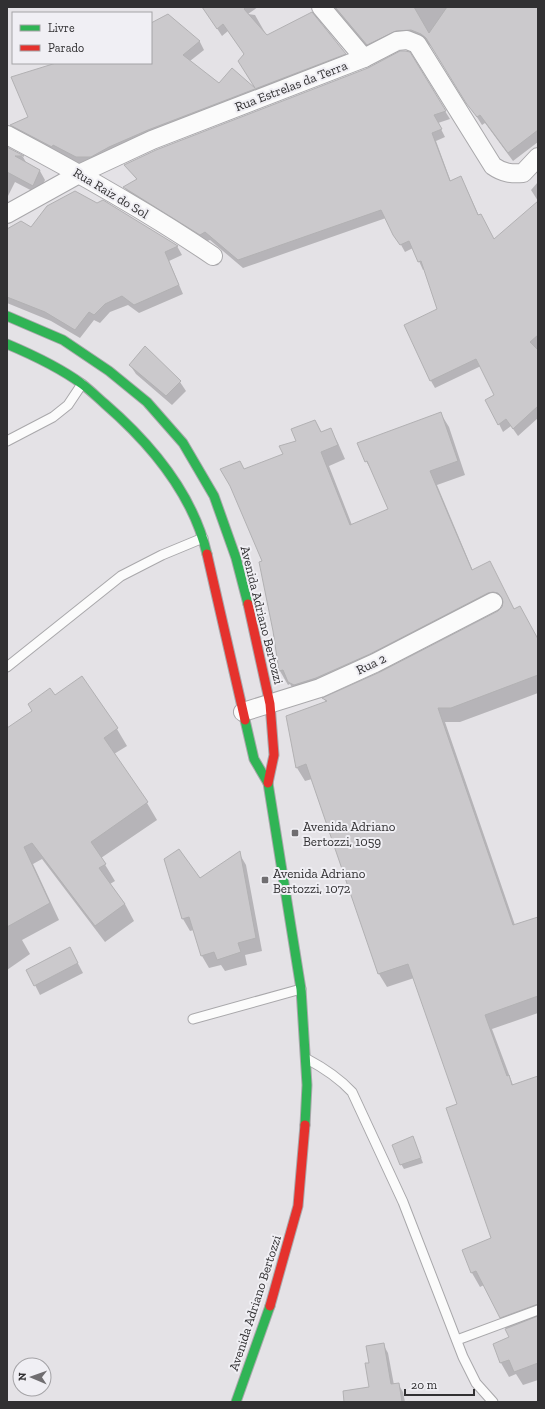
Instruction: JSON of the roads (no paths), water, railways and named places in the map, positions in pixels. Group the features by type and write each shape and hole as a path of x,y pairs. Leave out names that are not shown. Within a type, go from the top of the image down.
{"main road":[{"name":"Avenida Adriano Bertozzi","path":"7,316 63,340 109,371 147,402 183,444 214,496 236,558 253,623 270,704 274,755 268,783"},
{"name":"Avenida Adriano Bertozzi","path":"7,344 40,358 82,384 126,422 161,461 182,493 203,538 254,759 268,783 301,989 307,1085 305,1135 298,1206 274,1295 236,1402"}],"street":[{"path":"321,7 364,58"},
{"name":"Rua Estrelas da Terra","path":"7,214 80,174 152,140 364,58 397,41 407,40 417,44 493,166 500,171 513,174 523,173 538,157"},
{"name":"Rua Raiz do Sol","path":"7,135 80,174 185,237 213,256"},
{"name":"Rua 2","path":"244,712 320,688 375,663 493,602"}],"lane":[{"path":"7,441 53,417 68,405 82,384"},
{"path":"7,667 121,576 162,555 203,538"},
{"path":"193,1019 301,989"},
{"path":"305,1058 322,1067 342,1081 352,1092 403,1202 457,1340 476,1383 493,1402"},
{"path":"457,1340 538,1310"}],"place":[{"name":"Avenida Adriano Bertozzi, 1059","path":"295,833"},
{"name":"Avenida Adriano Bertozzi, 1072","path":"265,880"}]}
